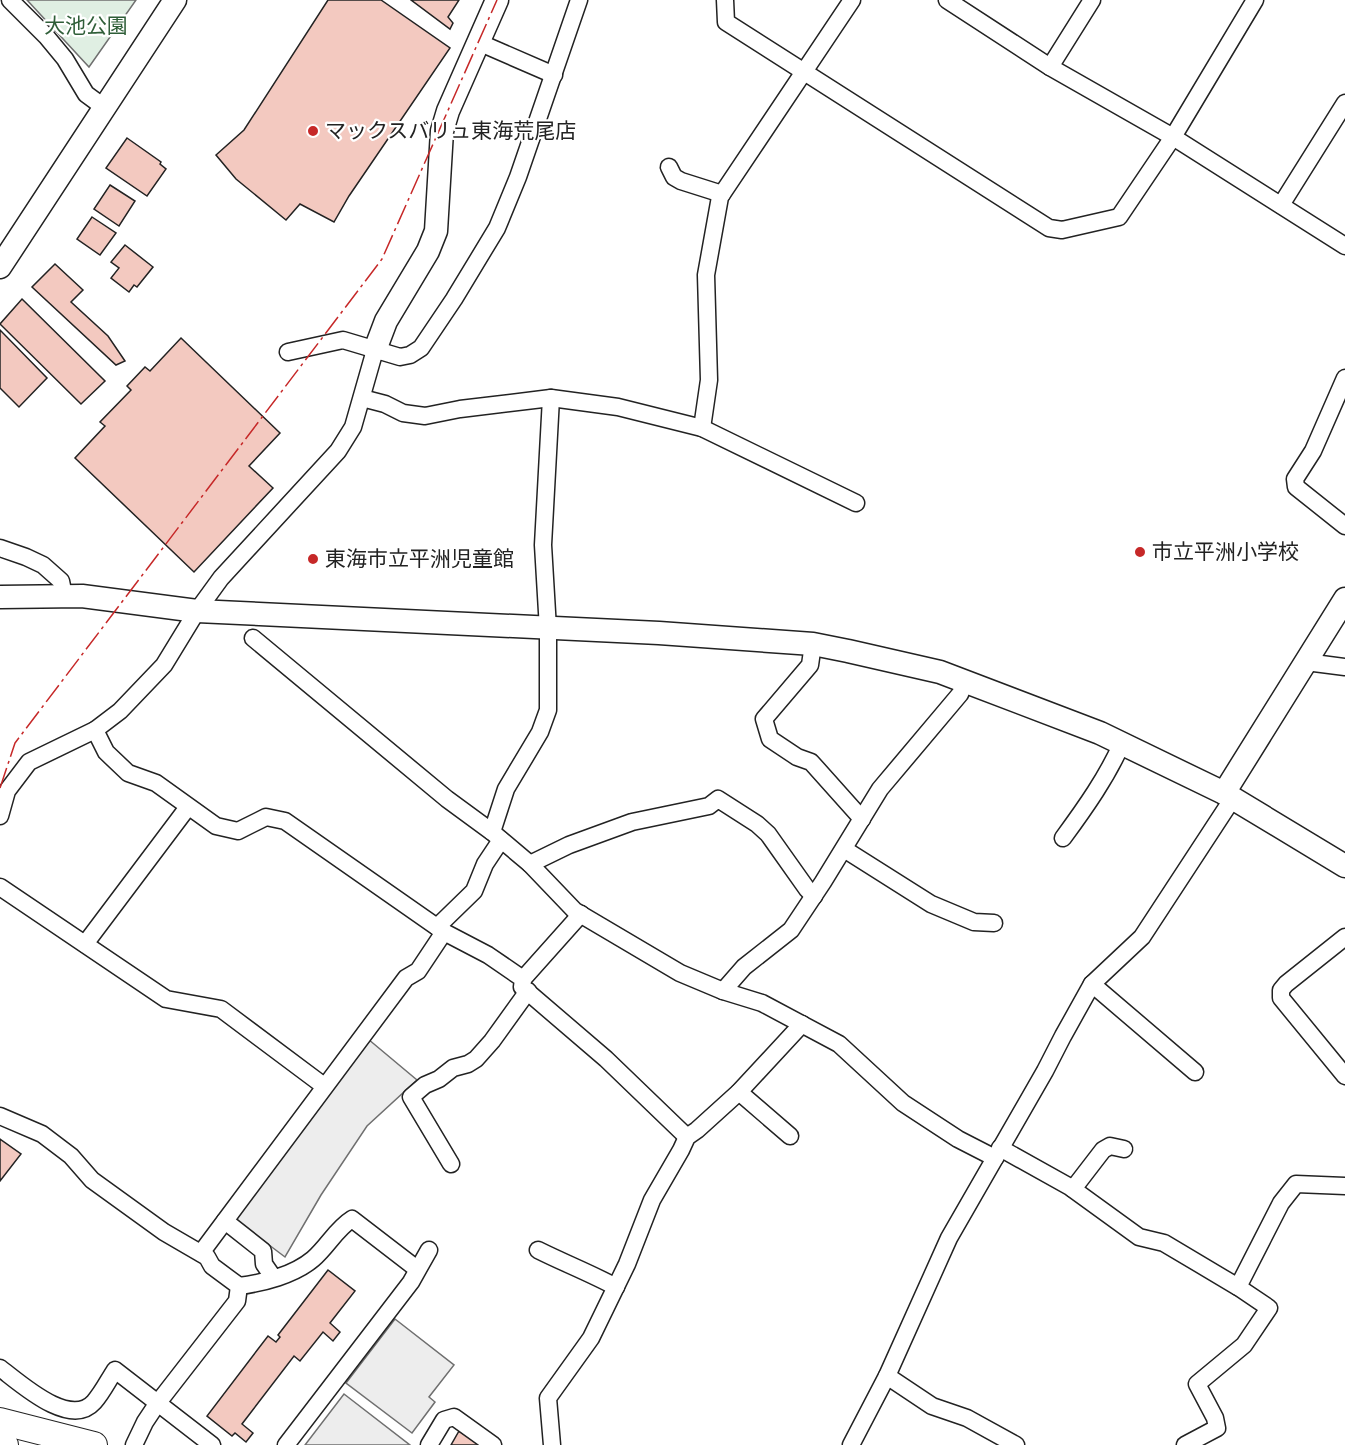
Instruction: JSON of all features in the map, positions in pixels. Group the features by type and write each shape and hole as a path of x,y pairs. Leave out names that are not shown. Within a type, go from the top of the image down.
{"main road":[{"path":"0,1421 94,1445"},
{"path":"0,1444 4,1445"}],"street":[{"path":"10,0 65,59 86,94 105,108"},
{"path":"0,267 176,0"},
{"path":"0,815 7,791 29,762 95,730 120,711 164,666 197,611 221,578 338,451 353,427 375,350 386,321 428,251 436,231 442,131 448,111 497,0"},
{"path":"288,352 343,340 400,357 410,355 421,348 498,228 579,0"},
{"path":"725,0 726,21 1049,228 1062,230 1119,217 1173,137 1256,0"},
{"path":"702,428 709,380 706,275 722,194 852,0"},
{"path":"947,0 1050,67 1173,137 1345,246"},
{"path":"1050,67 1092,0"},
{"path":"478,42 554,75"},
{"path":"1281,205 1345,103"},
{"path":"669,167 674,177 681,182 722,194"},
{"path":"1345,378 1313,451 1295,479 1296,487 1345,526"},
{"path":"362,398 385,404 404,413 425,416 460,409 551,398 618,407 702,428 856,502"},
{"path":"201,1253 406,978 418,971 441,930 474,891 496,836 506,789 546,720 548,629 543,545 551,398"},
{"path":"0,548 26,556 43,566 61,581 64,597"},
{"path":"0,597 82,596 197,611 659,633 813,644 928,670 1021,702 1122,743 1228,796 1345,866"},
{"path":"851,1445 887,1376 949,1238 1092,984 1142,937 1345,598"},
{"path":"253,638 447,799 530,864 575,911 634,948 680,973 723,991 762,1003 839,1044 903,1102 958,1139 998,1153 1073,1189 1139,1237 1164,1243 1269,1308 1244,1345 1197,1384 1215,1418 1217,1428 1185,1445"},
{"path":"813,644 810,665 764,719 770,739 797,757 811,762 862,819"},
{"path":"1306,662 1345,667"},
{"path":"723,991 744,967 791,930 880,789 960,694 965,682"},
{"path":"95,730 106,752 128,773 156,783 216,826 238,831 266,817 285,821 441,930 488,955 525,985 606,1059 687,1137"},
{"path":"1063,838 1094,794 1122,743"},
{"path":"530,864 569,845 632,822 709,806 718,799 757,824 768,834 814,896"},
{"path":"85,944 188,807"},
{"path":"844,849 931,904 974,922 994,923"},
{"path":"0,887 166,999 221,1009 324,1086"},
{"path":"451,1164 411,1098 425,1085 439,1079 453,1068 476,1059 492,1041 525,985 581,914"},
{"path":"1345,936 1305,967 1281,990 1281,999 1345,1076"},
{"path":"1092,984 1195,1072"},
{"path":"552,1445 548,1398 591,1338 638,1238 652,1200 687,1137 739,1092 802,1024"},
{"path":"739,1092 790,1136"},
{"path":"0,1116 42,1134 71,1156 92,1180 164,1232 207,1257 212,1266 239,1286 255,1284 297,1269 313,1259 341,1225 352,1219 417,1269"},
{"path":"1073,1189 1102,1150 1110,1146 1124,1149"},
{"path":"1238,1287 1281,1203 1296,1184 1345,1186"},
{"path":"225,1221 263,1251 264,1263 273,1277"},
{"path":"286,1445 411,1282 429,1250"},
{"path":"538,1250 616,1287"},
{"path":"134,1445 157,1404 237,1301 239,1286"},
{"path":"0,1368 47,1403 71,1410 79,1410 93,1404 115,1370 212,1445"},
{"path":"887,1376 933,1406 967,1418 1016,1445"},
{"path":"429,1445 444,1420 454,1417 493,1445"}],"green space":[{"name":"大池公園","path":"27,0 136,0 89,67"}],"shaded area":[{"path":"368,1039 417,1080 367,1126 321,1195 285,1257 232,1217"},
{"path":"395,1319 454,1365 429,1397 435,1402 412,1433 346,1383"},
{"path":"344,1394 410,1445 305,1445"}],"building":[{"path":"328,0 381,0 450,48 349,196 334,222 300,204 286,220 236,179 216,155 244,130"},
{"path":"411,0 459,0 448,17 453,23 450,29"},
{"path":"127,138 161,162 160,164 166,169 147,196 106,168"},
{"path":"110,185 135,201 119,226 94,209"},
{"path":"92,217 116,233 100,255 77,239"},
{"path":"125,245 153,267 137,287 134,285 129,292 111,278 119,268 111,262"},
{"path":"55,264 83,290 71,302 108,336 125,361 116,365 32,287"},
{"path":"22,299 105,381 81,404 0,324"},
{"path":"0,330 47,378 19,407 0,388"},
{"path":"181,338 280,433 249,466 273,488 194,572 75,458 105,426 100,422 131,390 127,386 145,367 150,371"},
{"path":"0,1139 21,1154 0,1181"},
{"path":"328,1270 355,1291 330,1323 340,1332 333,1341 323,1332 300,1361 294,1356 242,1424 253,1433 246,1442 235,1433 232,1436 207,1416 268,1336 276,1342 280,1337 278,1335"},
{"path":"459,1431 481,1445 451,1445"}],"power":[{"path":"0,788 15,743 382,259 497,0"}],"place":[{"name":"マックスバリュ東海荒尾店","path":"313,131"},
{"name":"市立平洲小学校","path":"1140,552"},
{"name":"東海市立平洲児童館","path":"313,559"}]}
